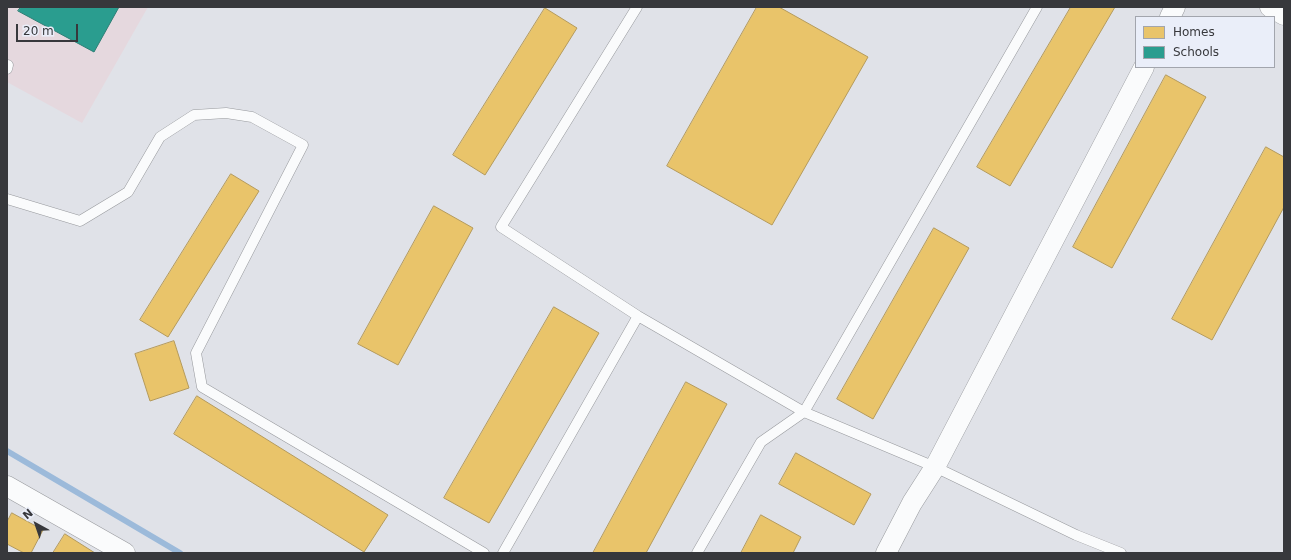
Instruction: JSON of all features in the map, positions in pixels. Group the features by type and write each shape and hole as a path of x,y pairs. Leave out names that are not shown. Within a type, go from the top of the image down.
{"street":[{"path":"1170,16 1175,7"},
{"path":"1270,7 1284,14"},
{"path":"886,553 912,503 934,467 1143,68"},
{"path":"7,486 125,553"}],"lane":[{"path":"638,7 501,227 638,316 804,412 934,467 1076,535 1121,553"},
{"path":"698,553 761,442 804,412 1037,7"},
{"path":"7,199 80,221 128,192 160,137 194,115 226,113 252,117 303,145 196,353 202,387 484,553"},
{"path":"503,553 638,316"}],"shaded area":[{"path":"7,7 148,7 82,123 7,82"}],"building: Homes":[{"path":"757,7 779,7 868,57 772,225 667,166"},
{"path":"1071,7 1115,7 1010,186 977,167"},
{"path":"545,8 577,28 485,175 453,155"},
{"path":"1166,75 1206,97 1112,268 1073,247"},
{"path":"1266,147 1284,157 1284,207 1212,340 1172,319"},
{"path":"231,174 259,191 168,337 140,320"},
{"path":"434,206 473,228 398,365 358,344"},
{"path":"934,228 969,248 873,419 837,399"},
{"path":"554,307 599,333 489,523 444,498"},
{"path":"174,341 189,388 150,401 135,354"},
{"path":"686,382 727,404 646,553 593,553"},
{"path":"197,396 388,515 364,552 174,434"},
{"path":"796,453 871,494 854,525 779,484"},
{"path":"12,513 43,530 31,553 24,553 7,544 7,522"},
{"path":"761,515 801,537 793,553 741,553"},
{"path":"65,534 95,553 53,553"}],"building: Schools":[{"path":"21,7 119,7 94,52 18,11"}],"waterway":[{"path":"7,451 180,553"}]}
